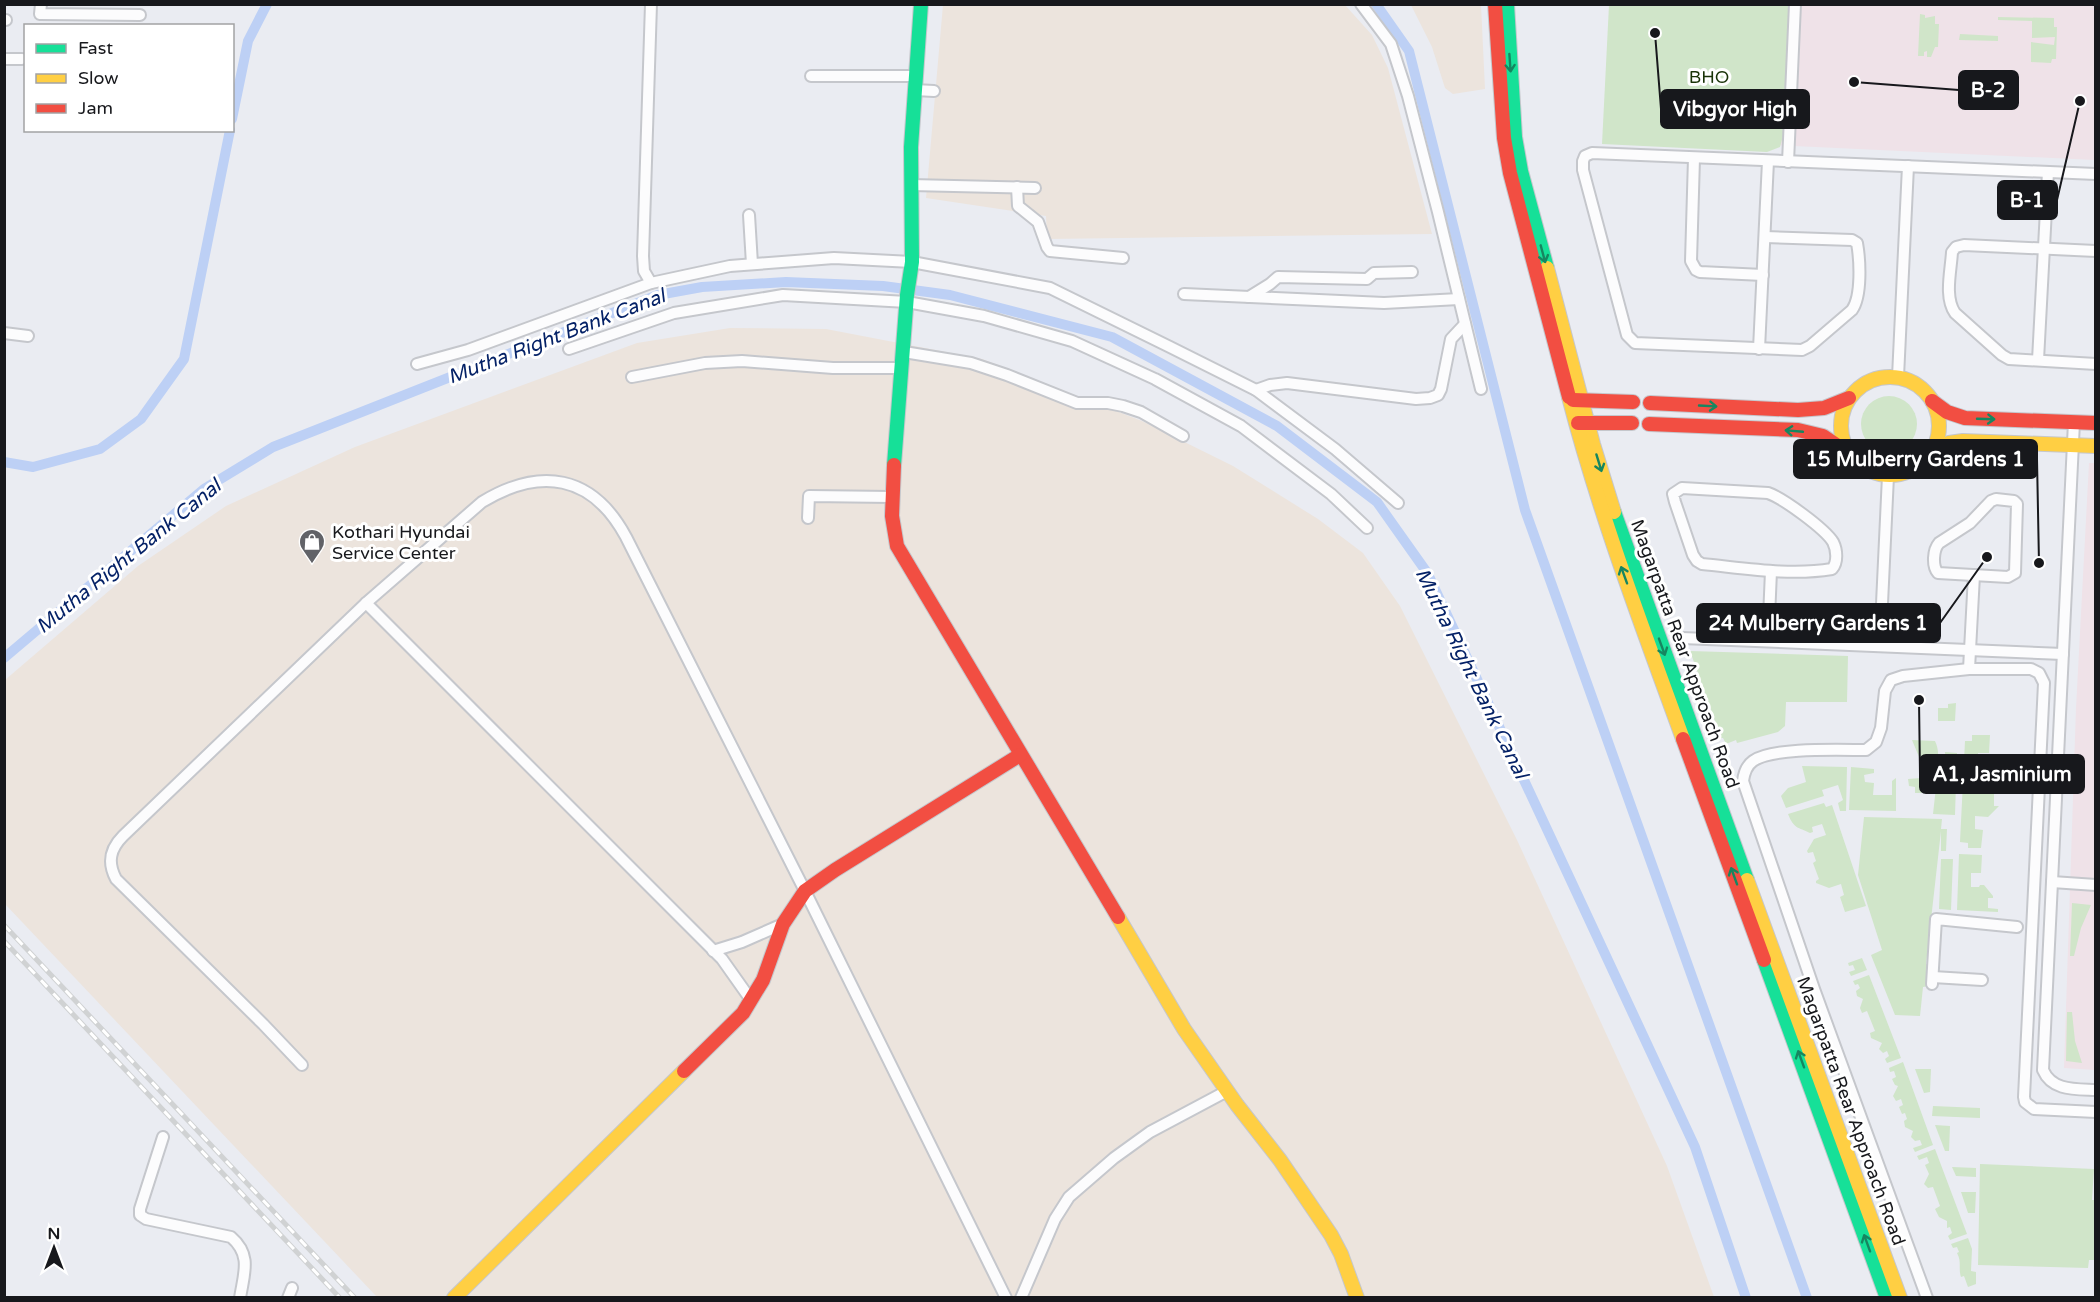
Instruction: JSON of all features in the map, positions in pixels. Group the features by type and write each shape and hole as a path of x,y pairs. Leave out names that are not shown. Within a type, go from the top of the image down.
{"street":[{"path":"41,4 40,14 140,15"},
{"path":"651,4 643,256 644,271 651,283"},
{"path":"921,4 911,147 911,266 892,497 894,535 902,558 1184,1029 1227,1091 1280,1160 1331,1235 1341,1254 1357,1298"},
{"path":"1361,4 1391,44 1411,107 1481,389"},
{"name":"Magarpatta Rear Approach Road","path":"1496,4 1504,138 1510,173 1576,400"},
{"name":"Magarpatta Rear Approach Road","path":"1507,4 1515,137 1521,171 1613,546 1887,1298"},
{"path":"1788,162 1795,4"},
{"path":"4,59 22,59"},
{"path":"811,76 915,83 934,91"},
{"path":"1765,237 1852,240 1857,243 1859,291 1857,303 1852,310 1810,346 1794,351 1635,343 1627,334 1583,170 1585,156 1593,153 2096,174"},
{"path":"1694,158 1691,261 1693,266 1700,272 1763,275"},
{"path":"1760,349 1768,161"},
{"path":"1898,377 1903,166"},
{"path":"2038,360 2048,172"},
{"path":"911,185 1035,188"},
{"path":"1017,187 1018,206 1038,222 1050,251 1123,258"},
{"path":"749,215 752,264"},
{"path":"2096,251 1964,245 1952,252 1949,297 1950,307 1955,313 2002,355 2009,358 2096,364"},
{"path":"417,364 468,350 651,283 730,266 834,258 911,266 1050,288 1256,390 1335,449 1398,503"},
{"path":"1246,298 1263,289 1278,277 1367,279 1374,273 1412,272"},
{"path":"1184,294 1384,303 1459,299"},
{"path":"569,349 674,312 783,295 907,299 984,316 1072,341 1155,379 1241,426 1331,494 1367,528"},
{"path":"1256,390 1287,383 1416,399 1430,398 1438,395 1441,389 1451,339 1465,324"},
{"path":"4,333 28,336"},
{"path":"904,352 970,363 1077,403 1108,403 1123,406 1141,412 1183,436"},
{"path":"632,377 705,363 742,361 833,368 902,368"},
{"path":"1847,452 1840,425 1842,411 1858,388 1884,377 1898,377 1912,382 1947,412 1965,418 2096,423"},
{"path":"1650,403 1798,410 1824,408 1849,398"},
{"path":"1576,400 1633,402"},
{"path":"1931,454 1937,441 1939,428 1938,414 1932,400"},
{"path":"2074,422 2043,1070 2046,1077 2056,1085 2068,1089 2096,1090"},
{"path":"1582,423 1632,423"},
{"name":"Magarpatta Rear Approach Road","path":"1582,423 1900,1298"},
{"path":"1649,424 1798,430 1823,436 1847,452 1868,471 1888,476 1909,472 1949,443 1963,441 2096,446"},
{"path":"1880,646 1888,476"},
{"path":"302,1065 116,879 110,860 116,843 366,603 482,502 496,493 527,482 543,481 579,487 594,496 608,509 626,537 805,891 1006,1298"},
{"path":"1682,488 1768,493 1778,496 1833,541 1836,565 1832,569 1771,571 1702,564 1697,561 1673,494 1682,488"},
{"path":"808,518 809,496 892,497"},
{"path":"1996,499 2014,501 2018,509 2015,573 2008,578 1974,575 1938,573 1934,566 1936,547 1970,523 1991,501 1996,499"},
{"path":"1768,641 1771,571"},
{"path":"1969,669 1974,575"},
{"path":"366,603 713,951 735,975 751,1000"},
{"path":"1682,638 2063,654"},
{"path":"1927,1298 1814,989 1743,781 1745,771 1754,760 1781,752 1866,750 1876,742 1881,728 1885,691 1891,680 1903,676 1969,669 2031,669 2039,673 2044,684 2024,1097 2025,1102 2034,1109 2096,1112"},
{"path":"454,1298 730,1028 763,980 783,924 805,891 1020,755"},
{"path":"2052,882 2096,885"},
{"path":"1982,980 1933,981 1936,919 2018,927"},
{"path":"713,951 742,942 783,924"},
{"path":"2031,933 2049,933"},
{"path":"1021,1298 1055,1219 1069,1197 1108,1163 1150,1132 1227,1091"},
{"path":"163,1137 140,1215 146,1219 231,1237 239,1244 245,1258 240,1298"}],"shaded area":[{"path":"943,5 1345,5 1372,35 1388,68 1432,234 1047,239 1046,216 926,198"},
{"path":"1411,5 1481,5 1485,89 1453,94 1445,88 1432,47"},
{"path":"1792,5 2095,5 2095,160 1773,145 1768,140"},
{"path":"730,328 826,329 982,359 1142,421 1233,466 1318,519 1363,553 1400,606 1517,840 1667,1166 1714,1297 377,1297 5,904 5,680 138,566 226,506 355,447 637,343"},
{"path":"2089,463 2095,463 2095,1070 2064,1068 2076,708"}],"green space":[{"name":"BHO","path":"1609,5 1789,5 1783,136 1780,147 1767,152 1602,144"},
{"path":"1920,14 1925,15 1925,18 1935,16 1935,24 1939,24 1938,47 1935,47 1931,57 1927,57 1927,51 1924,52 1924,56 1918,56"},
{"path":"1998,17 2054,18 2054,27 2057,27 2056,59 2052,59 2051,63 2031,62 2031,42 2054,45 2055,37 2032,38 2032,21 1998,20"},
{"path":"1960,34 1998,36 1998,41 1959,40"},
{"path":"1889,396 1900,398 1909,404 1915,413 1917,424 1915,435 1909,444 1900,450 1889,452 1878,450 1869,444 1863,435 1861,424 1863,413 1869,404 1878,398"},
{"path":"1690,651 1848,656 1847,702 1786,702 1785,726 1778,732 1726,744 1721,738"},
{"path":"1956,703 1955,721 1938,721 1938,708 1948,708 1948,704"},
{"path":"1972,735 1990,735 1989,753 1978,753 1978,765 1991,764 1999,776 1994,778 1994,806 1999,806 1988,817 1975,816 1975,829 1983,830 1981,848 1968,848 1968,843 1960,842 1965,741 1972,741"},
{"path":"1912,740 1935,741 1937,748 1937,761 1927,793 1915,793 1915,787 1909,786 1908,779 1921,778 1922,764"},
{"path":"1945,752 1957,753 1955,815 1933,814 1936,787 1946,768"},
{"path":"1802,766 1847,767 1846,811 1840,811 1838,803 1843,800 1838,785 1822,790 1824,796 1786,808 1781,796 1788,788 1806,782"},
{"path":"1851,767 1874,769 1874,773 1864,775 1865,782 1874,783 1873,795 1892,795 1892,781 1896,778 1896,811 1849,810"},
{"path":"1824,803 1826,807 1832,805 1866,906 1845,912 1840,897 1844,895 1841,884 1829,888 1816,883 1819,879 1813,863 1816,861 1813,852 1808,853 1807,851 1814,839 1826,835 1822,824 1812,827 1813,832 1810,833 1794,825 1788,814"},
{"path":"1864,817 1942,819 1941,829 1947,829 1946,851 1941,851 1941,831 1926,964 1929,965 1929,986 1923,987 1920,1016 1895,1015 1871,955 1882,950 1858,875"},
{"path":"1959,854 1982,855 1981,873 1971,873 1971,887 1984,885 1993,896 1993,898 1988,898 1988,908 1998,909 1998,912 1957,910"},
{"path":"1941,859 1953,859 1951,910 1939,909"},
{"path":"2072,903 2091,905 2081,928 2074,956 2070,956"},
{"path":"1862,958 1867,970 1851,976 1849,972 1855,970 1853,965 1849,966 1848,963"},
{"path":"1869,975 1901,1058 1887,1063 1885,1059 1889,1056 1887,1051 1883,1053 1879,1049 1882,1043 1871,1038 1870,1033 1875,1031 1867,1011 1862,1013 1860,1008 1863,999 1857,996 1856,991 1860,988 1853,981"},
{"path":"2067,1012 2072,1012 2075,1041 2082,1063 2066,1061"},
{"path":"1903,1062 1933,1145 1915,1152 1913,1148 1922,1145 1920,1140 1915,1141 1911,1137 1913,1131 1905,1127 1904,1121 1907,1119 1899,1107 1903,1105 1901,1099 1896,1101 1893,1096 1898,1086 1892,1079 1896,1077 1894,1071 1890,1072 1889,1068"},
{"path":"1915,1069 1931,1069 1930,1092 1924,1093"},
{"path":"1933,1106 1980,1108 1980,1118 1932,1116"},
{"path":"1935,1125 1950,1126 1949,1151 1945,1151"},
{"path":"1935,1149 1967,1234 1950,1240 1948,1236 1952,1233 1950,1227 1947,1228 1947,1221 1939,1217 1935,1209 1940,1206 1933,1187 1928,1188 1924,1184 1929,1174 1925,1165 1929,1163 1927,1157 1919,1160 1917,1156"},
{"path":"1980,1164 2094,1169 2092,1200 2095,1200 2094,1260 2089,1260 2088,1268 1978,1265"},
{"path":"1952,1167 1976,1168 1976,1177 1956,1176"},
{"path":"1961,1192 1976,1192 1975,1213 1968,1213"},
{"path":"1968,1238 1972,1249 1971,1271 1976,1272 1976,1284 1968,1287 1964,1276 1961,1277 1957,1253 1959,1252 1957,1247 1953,1248 1951,1244"}],"waterway":[{"path":"234,109 248,41 267,4"},
{"path":"1376,4 1409,51 1525,510 1807,1298"},
{"path":"4,462 33,467 100,449 141,419 184,359 230,132"},
{"name":"Mutha Right Bank Canal","path":"4,658 204,489 273,447 658,295 702,287 786,282 883,286 950,295 1112,337 1277,426 1377,502 1428,574 1695,1147 1746,1298"}],"railway":[{"path":"4,925 355,1298"},
{"path":"4,941 340,1298"}],"traffic: fast":[{"path":"894,465 907,295 912,262 911,147 921,4"},
{"path":"1507,4 1515,137 1521,171 1547,268"},
{"path":"1614,512 1747,880"},
{"path":"1764,960 1887,1298"}],"traffic: slow":[{"path":"1547,268 1593,444 1614,512"},
{"path":"1890,377 1909,380 1925,391 1936,407 1939,426 1936,445 1925,461 1909,472 1890,475 1871,472 1855,461 1844,445 1841,426 1844,407 1855,391 1871,380 1890,377"},
{"path":"1569,397 1607,526 1683,739"},
{"path":"1931,454 1949,443 1963,441 2096,446"},
{"path":"1747,880 1900,1298"},
{"path":"1118,917 1184,1029 1237,1105 1280,1160 1331,1235 1341,1254 1357,1298"},
{"path":"454,1298 684,1071"}],"traffic: jam":[{"path":"1495,4 1504,138 1510,173 1569,397"},
{"path":"1650,403 1798,410 1824,408 1849,398"},
{"path":"1573,400 1633,402"},
{"path":"1932,401 1947,412 1965,418 2096,423"},
{"path":"1578,423 1632,423"},
{"path":"1649,424 1798,430 1823,436 1847,452"},
{"path":"894,465 892,516 897,546 1118,917"},
{"path":"1683,739 1764,960"},
{"path":"684,1071 743,1013 763,980 783,924 805,891 1020,755"}],"place":[{"name":"Vibgyor High","path":"1655,33"},
{"name":"B-2","path":"1854,82"},
{"name":"B-1","path":"2080,101"},
{"name":"24 Mulberry Gardens 1","path":"1987,557"},
{"name":"15 Mulberry Gardens 1","path":"2039,563"},
{"name":"Kothari Hyundai Service Center","path":"312,565"},
{"name":"A1, Jasminium","path":"1919,700"}]}
